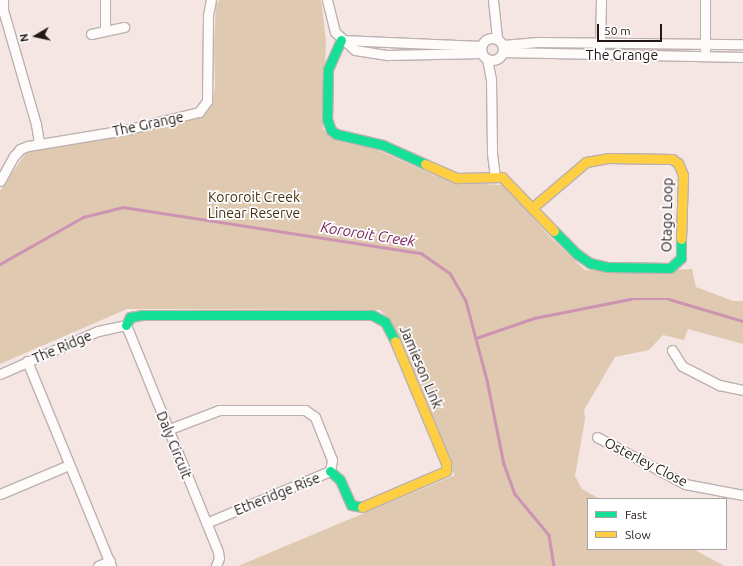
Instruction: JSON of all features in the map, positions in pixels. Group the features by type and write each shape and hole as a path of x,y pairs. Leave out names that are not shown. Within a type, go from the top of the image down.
{"street":[{"path":"3,0 3,10 36,124 39,143"},
{"path":"105,0 105,30"},
{"name":"The Grange","path":"0,181 20,149 39,143 125,130 199,112 207,101 208,15 211,0"},
{"path":"327,0 335,32 341,40 355,50 378,54 486,54 498,44"},
{"path":"493,0 493,20 498,44"},
{"path":"600,55 601,0"},
{"path":"705,0 705,56"},
{"path":"90,34 124,27"},
{"path":"341,40 328,69 327,119 331,130 343,137 383,145 457,178 476,180 495,176 492,153 491,79 486,54"},
{"name":"The Grange","path":"498,44 538,42 743,44"},
{"path":"486,54 498,44"},
{"name":"The Grange","path":"498,44 600,55 743,57"},
{"name":"Otago Loop","path":"495,176 506,179 532,208 577,254 590,263 608,267 670,268 681,258 683,175 678,163 672,159 608,158 586,162 532,208"},
{"name":"Jamieson Link","path":"126,324 130,317 142,315 372,315 384,322 391,330 446,463 446,471 359,508 351,505 340,480 330,471"},
{"name":"The Ridge","path":"0,374 98,331 126,324"},
{"name":"Daly Circuit","path":"126,324 167,430 220,558 216,566"},
{"path":"672,350 682,366 719,385 743,390"},
{"path":"27,361 110,564 98,566"},
{"name":"Etheridge Rise","path":"167,430 219,410 305,410 315,417 332,460 330,471 206,523"},
{"name":"Osterley Close","path":"597,437 685,484 743,495"},
{"path":"0,494 69,465"}],"green space":[{"name":"Kororoit Creek Linear Reserve","path":"219,0 321,0 326,40 323,129 337,141 375,149 434,175 459,183 504,185 550,237 585,270 634,272 692,269 696,287 733,301 743,301 743,344 688,329 684,340 663,335 649,350 615,357 584,410 585,419 575,476 582,489 598,498 587,498 587,550 695,550 725,566 238,566 455,475 451,470 390,320 380,310 127,309 0,364 0,191 25,154 36,149 134,134 203,116 212,105 215,86 214,43 216,6"}],"waterway":[{"name":"Kororoit Creek","path":"0,264 83,217 123,207 421,253 450,273 466,301 487,380 504,464 515,494 549,535 554,566"},
{"path":"476,338 534,318 631,299 669,299 743,321"}],"traffic: fast":[{"path":"341,40 328,69 327,119 331,130 336,134 383,145 425,164"},
{"path":"554,231 577,254 590,263 608,267 670,268 681,258 681,239"},
{"path":"126,325 130,317 142,315 372,315 385,322 395,341"},
{"path":"330,471 340,480 351,505 362,507"}],"traffic: slow":[{"path":"532,208 586,162 608,158 672,159 678,163 683,175 681,239"},
{"path":"425,164 457,178 502,177 554,231"},
{"path":"362,507 446,471 446,463 395,341"}]}
